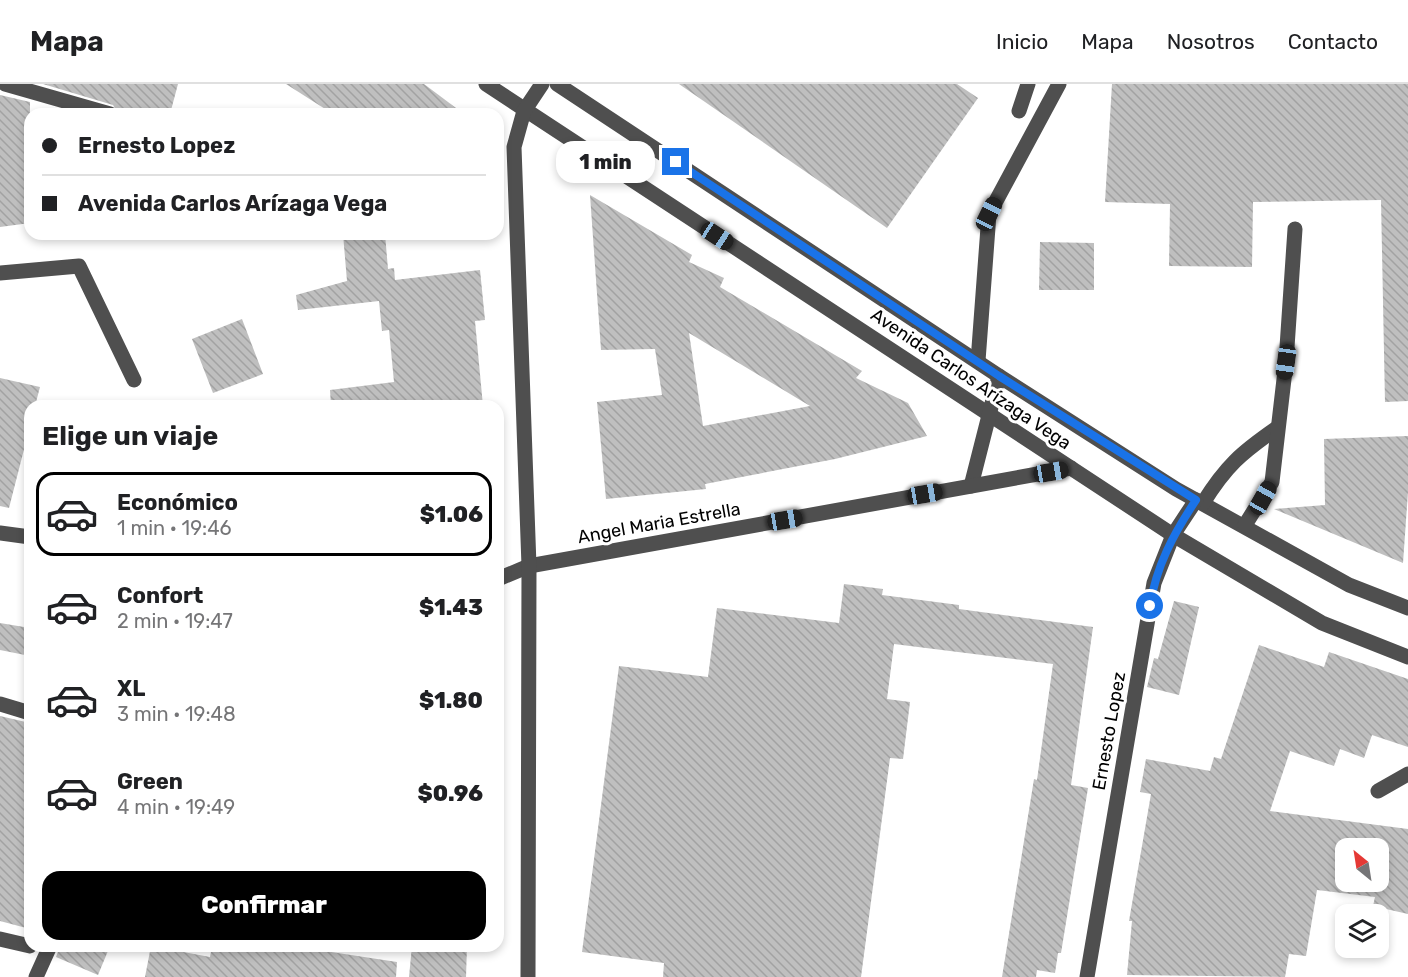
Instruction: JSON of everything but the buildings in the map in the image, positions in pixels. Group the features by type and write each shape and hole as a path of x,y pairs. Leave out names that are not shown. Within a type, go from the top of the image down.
{"street":[{"path":"5,84 89,108"},
{"name":"Avenida Carlos Arízaga Vega","path":"486,84 1173,535 1322,622 1408,657"},
{"path":"528,977 529,566 514,147 524,111 542,84"},
{"name":"Avenida Carlos Arízaga Vega","path":"557,84 999,376 1199,502 1245,525 1349,585 1408,608"},
{"path":"1019,111 1028,84"},
{"path":"978,361 989,214 1059,84"},
{"path":"1245,525 1272,482 1286,362 1295,229"},
{"path":"0,273 79,266 134,380"},
{"path":"971,486 999,376"},
{"name":"Ernesto Lopez","path":"1087,977 1154,583 1173,535 1220,475 1236,457 1277,428"},
{"name":"Angel Maria Estrella","path":"504,576 529,566 1071,468"},
{"path":"0,533 24,536"},
{"path":"0,704 24,711"},
{"path":"1378,791 1408,774"},
{"path":"0,939 24,944"},
{"path":"36,977 48,952"}],"route":[{"path":"676,162 999,376 1196,500 1173,535 1154,583 1150,606"}]}
